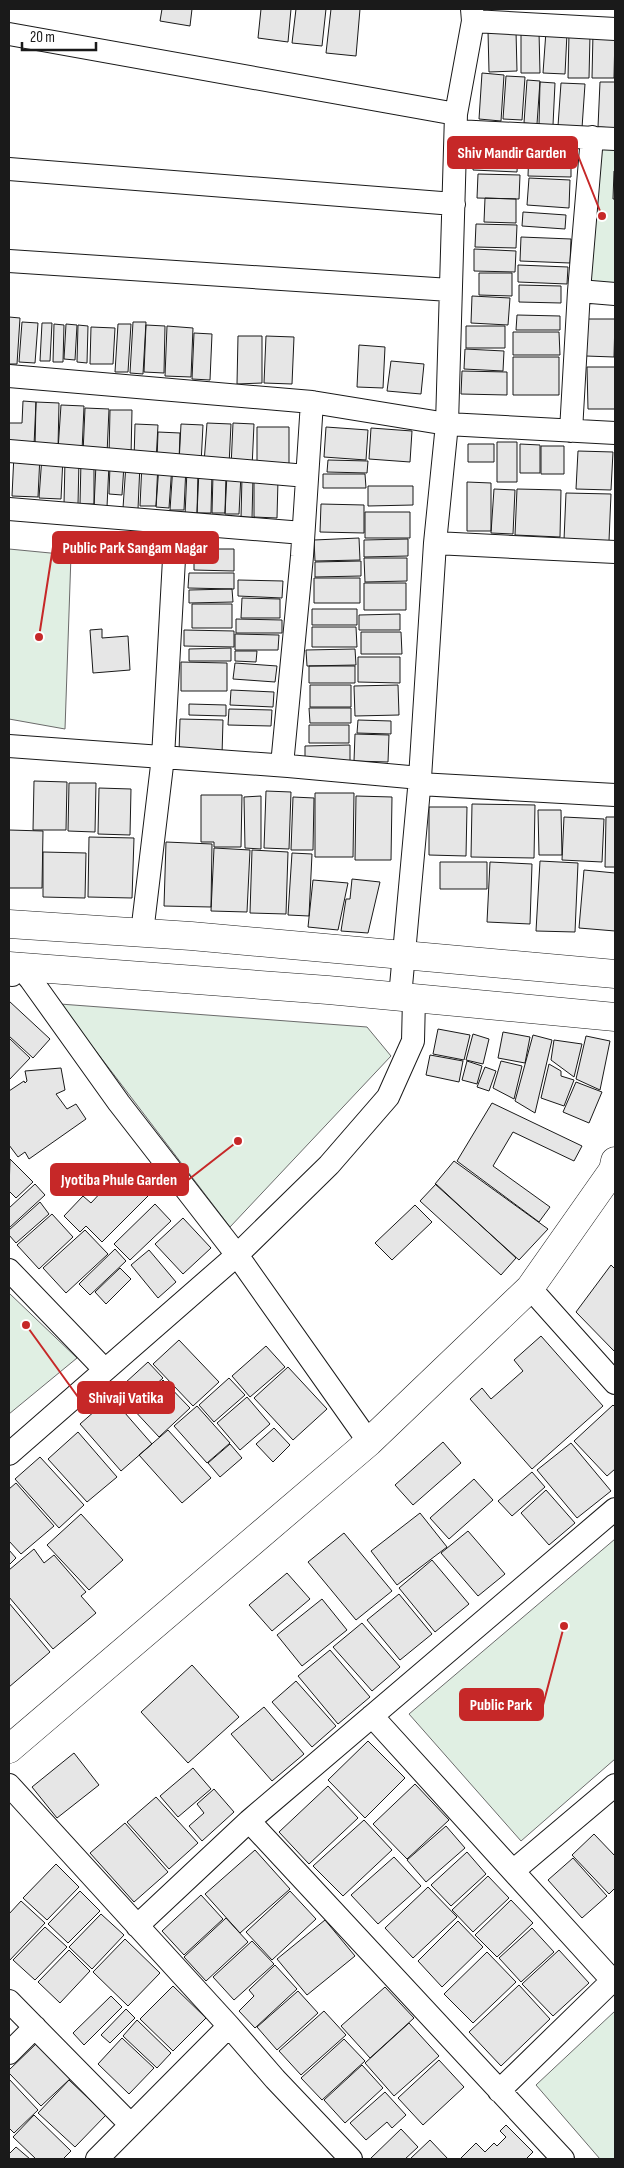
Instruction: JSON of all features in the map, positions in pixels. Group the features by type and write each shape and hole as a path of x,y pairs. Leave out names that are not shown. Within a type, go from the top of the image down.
{"street":[{"path":"9,1454 237,1255 328,1165 388,1097 414,1041 407,997 404,955 420,781 435,543 447,424 456,122 472,15 615,29"},
{"path":"9,34 456,122 615,139"},
{"path":"571,431 579,291 592,137"},
{"path":"9,169 454,204"},
{"path":"9,260 450,290"},
{"path":"579,291 615,294"},
{"path":"10,378 312,402 447,424 615,434"},
{"path":"282,765 303,533 312,402"},
{"path":"9,450 307,476"},
{"path":"9,509 303,533"},
{"path":"142,933 163,757 176,523"},
{"path":"435,543 615,552"},
{"path":"9,746 282,765 420,781 615,795"},
{"path":"9,924 142,933 615,974"},
{"path":"12,970 407,997 615,1018"},
{"path":"12,970 119,1103 237,1255 369,1442"},
{"path":"9,1749 369,1442 530,1288 615,1167"},
{"path":"9,1270 105,1370"},
{"path":"530,1288 615,1384"},
{"path":"137,1926 248,1821 615,1509"},
{"path":"372,1716 614,1979 499,2091"},
{"path":"9,1785 275,2079 351,2159"},
{"path":"513,1871 615,1785"},
{"path":"248,1821 563,2159"},
{"path":"9,2001 130,2124"},
{"path":"96,2159 229,2026"},
{"path":"9,2053 35,2027"}],"green space":[{"path":"594,146 615,147 615,286 585,284"},
{"path":"9,549 71,555 65,729 9,719"},
{"path":"60,1004 367,1027 391,1056 230,1227"},
{"path":"9,1293 77,1358 9,1414"},
{"path":"615,1539 615,1759 521,1841 409,1714"},
{"path":"615,2011 615,2159 600,2159 536,2085"}],"building":[{"path":"162,9 192,9 190,26 160,21"},
{"path":"261,9 291,9 288,42 258,38"},
{"path":"296,9 326,9 322,46 292,43"},
{"path":"331,9 360,9 356,56 326,53"},
{"path":"488,31 516,31 517,71 489,72"},
{"path":"546,31 567,33 565,74 543,73"},
{"path":"539,32 540,73 521,73 521,33"},
{"path":"593,33 615,33 614,78 592,78"},
{"path":"569,34 590,35 589,78 568,78"},
{"path":"482,73 504,75 501,121 479,119"},
{"path":"506,76 525,77 522,120 503,119"},
{"path":"527,80 540,81 537,124 524,123"},
{"path":"540,82 555,83 553,125 539,125"},
{"path":"600,82 615,82 615,128 598,127"},
{"path":"561,83 585,84 582,128 558,126"},
{"path":"474,148 518,150 517,172 473,170"},
{"path":"529,149 571,150 571,177 528,176"},
{"path":"614,171 615,199 613,199"},
{"path":"478,174 520,175 519,199 477,198"},
{"path":"529,178 570,180 569,208 527,205"},
{"path":"485,198 516,199 516,223 484,222"},
{"path":"523,212 566,215 565,229 522,226"},
{"path":"476,224 517,225 516,248 475,247"},
{"path":"521,237 571,239 570,263 520,261"},
{"path":"474,249 516,251 515,272 474,271"},
{"path":"518,265 568,267 567,284 518,282"},
{"path":"479,273 512,273 512,296 479,295"},
{"path":"519,285 561,286 561,303 519,302"},
{"path":"472,296 510,298 508,325 471,323"},
{"path":"517,315 560,316 560,330 516,330"},
{"path":"9,317 20,318 17,364 9,364"},
{"path":"587,319 615,319 614,357 586,356"},
{"path":"22,322 38,323 35,363 19,362"},
{"path":"133,322 146,322 143,374 130,373"},
{"path":"42,323 52,323 50,361 40,361"},
{"path":"54,324 64,325 63,362 53,362"},
{"path":"66,324 77,325 75,360 64,359"},
{"path":"118,324 131,324 128,372 115,372"},
{"path":"78,325 88,326 87,363 77,362"},
{"path":"146,325 165,326 164,373 144,372"},
{"path":"167,326 193,328 191,377 165,376"},
{"path":"466,326 505,326 505,348 466,348"},
{"path":"91,327 115,328 113,364 90,364"},
{"path":"513,332 559,332 560,355 513,355"},
{"path":"194,333 212,334 210,380 192,379"},
{"path":"238,336 262,336 262,383 237,384"},
{"path":"266,336 294,337 292,384 264,383"},
{"path":"359,345 385,347 383,388 357,387"},
{"path":"465,349 504,351 503,371 464,369"},
{"path":"513,357 559,357 559,395 513,395"},
{"path":"391,361 424,364 421,394 387,391"},
{"path":"587,367 615,367 615,409 588,409"},
{"path":"462,371 507,372 507,395 461,394"},
{"path":"23,401 36,402 34,445 9,443 9,423 22,423"},
{"path":"36,402 59,403 58,448 35,447"},
{"path":"61,405 84,406 82,451 58,450"},
{"path":"85,408 109,409 107,454 83,453"},
{"path":"110,410 132,410 131,456 109,456"},
{"path":"207,423 231,424 229,465 204,463"},
{"path":"233,423 254,424 252,468 231,467"},
{"path":"135,424 158,425 156,461 134,460"},
{"path":"181,424 203,425 201,464 179,463"},
{"path":"257,427 289,427 289,467 257,466"},
{"path":"326,427 368,430 366,460 324,457"},
{"path":"371,428 412,431 410,462 369,459"},
{"path":"158,432 180,433 179,461 157,460"},
{"path":"497,442 517,442 517,482 497,482"},
{"path":"468,444 494,444 494,462 468,462"},
{"path":"520,444 540,445 540,473 520,473"},
{"path":"541,446 564,446 564,474 541,474"},
{"path":"578,451 613,452 611,490 576,489"},
{"path":"14,454 40,455 38,497 12,496"},
{"path":"42,456 63,457 61,499 39,498"},
{"path":"65,460 79,460 78,505 64,504"},
{"path":"328,460 368,461 367,473 327,472"},
{"path":"81,461 94,461 94,504 80,504"},
{"path":"142,463 158,463 156,506 140,506"},
{"path":"96,464 109,464 107,507 94,507"},
{"path":"126,464 140,464 138,509 123,508"},
{"path":"110,465 124,465 122,495 109,494"},
{"path":"159,465 172,465 169,508 156,507"},
{"path":"173,465 186,466 184,510 170,510"},
{"path":"187,470 198,470 197,516 185,515"},
{"path":"199,471 212,472 211,513 197,513"},
{"path":"213,474 226,474 225,513 212,513"},
{"path":"227,474 241,474 239,514 225,514"},
{"path":"323,474 365,474 366,488 323,488"},
{"path":"242,476 253,476 252,520 241,519"},
{"path":"254,480 278,480 277,518 254,517"},
{"path":"467,482 491,483 491,531 467,531"},
{"path":"368,486 413,486 413,505 368,506"},
{"path":"494,489 515,490 513,534 491,533"},
{"path":"517,489 561,490 560,537 515,535"},
{"path":"566,493 611,494 609,541 564,540"},
{"path":"321,504 364,505 364,533 320,532"},
{"path":"365,512 410,512 410,538 365,538"},
{"path":"359,538 360,560 315,561 314,540"},
{"path":"408,539 408,556 364,557 364,540"},
{"path":"194,549 234,549 234,571 194,570"},
{"path":"364,558 407,558 407,581 365,582"},
{"path":"361,561 361,576 315,577 315,562"},
{"path":"189,573 234,573 234,589 188,588"},
{"path":"314,578 360,578 360,603 314,603"},
{"path":"238,580 283,581 282,598 238,596"},
{"path":"364,583 406,583 406,610 364,610"},
{"path":"232,589 233,602 189,603 189,590"},
{"path":"242,598 280,599 280,618 241,618"},
{"path":"192,604 232,604 232,628 192,628"},
{"path":"312,609 357,609 357,625 312,625"},
{"path":"400,614 400,630 359,630 359,615"},
{"path":"236,619 282,620 282,633 236,633"},
{"path":"312,627 356,627 357,647 312,647"},
{"path":"102,629 102,638 128,636 130,670 93,673 90,630"},
{"path":"184,630 234,631 234,647 184,646"},
{"path":"361,632 401,632 402,654 361,654"},
{"path":"235,634 279,635 278,650 235,650"},
{"path":"231,648 231,661 189,661 189,649"},
{"path":"355,649 356,665 307,666 306,650"},
{"path":"235,651 257,651 256,662 235,661"},
{"path":"358,657 400,657 400,683 358,682"},
{"path":"181,662 227,663 227,691 181,691"},
{"path":"235,663 277,666 275,682 233,679"},
{"path":"309,666 355,666 355,683 309,683"},
{"path":"310,685 351,685 351,707 310,707"},
{"path":"398,685 399,715 355,716 354,686"},
{"path":"231,690 274,692 273,707 230,705"},
{"path":"189,704 226,705 226,716 189,715"},
{"path":"309,708 351,708 351,723 310,723"},
{"path":"229,709 272,710 271,726 228,725"},
{"path":"180,719 223,720 222,755 179,753"},
{"path":"358,720 391,721 391,734 357,733"},
{"path":"309,725 349,725 349,743 309,743"},
{"path":"355,734 389,735 388,762 354,761"},
{"path":"350,745 350,763 305,764 305,746"},
{"path":"34,781 67,782 66,830 33,830"},
{"path":"69,783 96,783 95,832 68,831"},
{"path":"99,788 131,789 130,835 98,834"},
{"path":"266,791 291,792 289,849 264,848"},
{"path":"315,793 354,793 353,857 315,857"},
{"path":"201,795 242,795 241,847 214,847 214,842 201,842"},
{"path":"261,796 261,849 245,848 244,797"},
{"path":"356,796 392,797 391,860 355,860"},
{"path":"293,797 314,798 313,850 291,850"},
{"path":"472,804 535,805 534,858 471,857"},
{"path":"429,807 467,807 466,856 429,855"},
{"path":"538,810 561,810 562,855 539,855"},
{"path":"564,817 604,819 602,862 562,860"},
{"path":"606,817 615,817 615,867 605,867"},
{"path":"9,830 43,831 42,888 9,888"},
{"path":"89,837 134,838 132,898 88,897"},
{"path":"166,842 212,844 211,907 164,906"},
{"path":"214,848 250,850 247,912 211,911"},
{"path":"252,850 288,852 286,914 250,913"},
{"path":"43,852 86,853 85,898 43,897"},
{"path":"292,853 312,854 309,916 288,915"},
{"path":"540,861 578,863 575,932 536,931"},
{"path":"440,862 487,862 487,889 440,889"},
{"path":"490,862 532,864 530,924 487,922"},
{"path":"584,870 615,873 615,931 579,928"},
{"path":"352,879 380,882 368,933 341,931 346,899 350,899"},
{"path":"313,880 348,883 338,930 308,927"},
{"path":"9,1001 50,1039 33,1058 9,1036"},
{"path":"438,1029 470,1035 464,1060 433,1054"},
{"path":"503,1032 530,1037 525,1063 498,1058"},
{"path":"473,1034 489,1039 483,1064 466,1060"},
{"path":"533,1035 552,1040 535,1113 515,1101"},
{"path":"586,1036 610,1041 600,1090 576,1079"},
{"path":"9,1038 30,1058 9,1080"},
{"path":"554,1040 582,1044 574,1077 551,1060"},
{"path":"430,1055 463,1061 459,1082 426,1075"},
{"path":"467,1061 482,1066 477,1084 462,1080"},
{"path":"501,1061 522,1066 514,1099 493,1088"},
{"path":"549,1064 561,1071 561,1076 574,1080 564,1106 541,1098"},
{"path":"485,1067 496,1071 489,1091 477,1087"},
{"path":"61,1068 65,1090 56,1094 67,1109 76,1104 86,1119 29,1159 25,1152 18,1157 9,1145 9,1091 27,1081 25,1071"},
{"path":"576,1082 602,1092 589,1123 563,1112"},
{"path":"492,1103 582,1146 574,1161 513,1132 493,1166 550,1207 539,1222 457,1161"},
{"path":"10,1159 33,1182 16,1198 9,1191"},
{"path":"454,1161 548,1229 519,1260 435,1184"},
{"path":"117,1163 150,1194 102,1242 86,1226 80,1232 64,1216 83,1196 91,1203 104,1189 98,1182"},
{"path":"35,1184 45,1195 9,1228 9,1208"},
{"path":"436,1184 516,1258 501,1275 420,1201"},
{"path":"40,1202 49,1214 16,1243 9,1235 9,1230"},
{"path":"155,1204 171,1221 130,1260 114,1244"},
{"path":"415,1205 432,1222 392,1260 375,1243"},
{"path":"52,1214 73,1237 39,1269 17,1245"},
{"path":"183,1218 211,1248 183,1274 155,1244"},
{"path":"85,1230 108,1254 66,1293 43,1268"},
{"path":"115,1249 126,1261 90,1295 79,1284"},
{"path":"149,1250 176,1282 158,1298 131,1265"},
{"path":"611,1265 615,1269 615,1352 576,1312"},
{"path":"120,1268 131,1279 106,1304 95,1292"},
{"path":"541,1336 603,1406 532,1469 470,1399 482,1388 491,1399 523,1371 514,1360"},
{"path":"179,1340 219,1382 193,1406 153,1364"},
{"path":"266,1346 285,1367 250,1397 232,1376"},
{"path":"148,1362 163,1378 127,1410 113,1394"},
{"path":"288,1367 327,1409 293,1440 254,1398"},
{"path":"229,1378 245,1395 214,1422 199,1405"},
{"path":"163,1380 190,1408 159,1437 132,1408"},
{"path":"111,1397 152,1444 121,1471 80,1424"},
{"path":"247,1397 270,1424 240,1450 217,1423"},
{"path":"613,1405 615,1407 615,1469 607,1476 574,1441"},
{"path":"197,1406 230,1443 207,1463 174,1426"},
{"path":"274,1428 290,1445 273,1462 256,1444"},
{"path":"168,1430 211,1478 182,1503 139,1455"},
{"path":"78,1432 117,1477 87,1502 48,1459"},
{"path":"443,1442 461,1463 413,1505 395,1485"},
{"path":"571,1443 611,1491 577,1518 537,1470"},
{"path":"230,1444 242,1458 220,1477 208,1463"},
{"path":"40,1457 84,1505 59,1528 15,1479"},
{"path":"532,1472 545,1487 512,1516 498,1501"},
{"path":"474,1479 493,1500 449,1539 430,1518"},
{"path":"16,1483 54,1526 21,1554 9,1541 9,1489"},
{"path":"546,1490 575,1523 549,1545 521,1513"},
{"path":"420,1513 447,1547 397,1585 371,1551"},
{"path":"81,1514 123,1560 89,1590 47,1545"},
{"path":"468,1531 505,1574 478,1596 441,1553"},
{"path":"344,1533 392,1591 356,1620 308,1562"},
{"path":"34,1549 44,1563 54,1555 86,1592 81,1596 96,1613 53,1649 9,1597 9,1570"},
{"path":"9,1550 16,1558 9,1565"},
{"path":"432,1560 469,1604 435,1632 399,1588"},
{"path":"287,1573 310,1599 272,1631 249,1605"},
{"path":"399,1594 432,1634 400,1660 367,1620"},
{"path":"322,1599 347,1630 302,1666 277,1635"},
{"path":"9,1603 50,1652 9,1687"},
{"path":"362,1623 400,1667 372,1691 333,1647"},
{"path":"330,1650 370,1697 338,1724 298,1676"},
{"path":"192,1665 239,1717 188,1763 141,1712"},
{"path":"296,1681 336,1726 312,1747 272,1702"},
{"path":"264,1707 304,1754 272,1781 231,1734"},
{"path":"368,1741 405,1778 365,1818 328,1780"},
{"path":"74,1753 99,1785 57,1818 32,1787"},
{"path":"193,1768 211,1789 178,1817 160,1796"},
{"path":"415,1784 449,1820 407,1859 373,1824"},
{"path":"328,1786 358,1818 309,1864 279,1832"},
{"path":"214,1789 234,1812 202,1841 189,1826 204,1813 197,1804"},
{"path":"156,1797 198,1843 169,1869 127,1822"},
{"path":"364,1820 392,1850 343,1896 313,1866"},
{"path":"125,1823 168,1872 134,1902 90,1853"},
{"path":"446,1826 465,1848 426,1882 407,1860"},
{"path":"594,1834 615,1856 615,1888 609,1894 572,1855"},
{"path":"255,1850 290,1889 240,1933 205,1894"},
{"path":"467,1852 486,1874 451,1906 431,1885"},
{"path":"394,1857 421,1886 378,1924 351,1895"},
{"path":"573,1858 607,1896 582,1918 548,1880"},
{"path":"56,1864 79,1887 47,1920 23,1898"},
{"path":"488,1876 509,1898 473,1932 452,1910"},
{"path":"428,1887 457,1917 413,1958 385,1928"},
{"path":"80,1891 100,1911 68,1943 48,1924"},
{"path":"290,1891 316,1919 272,1960 246,1932"},
{"path":"201,1895 223,1919 184,1955 162,1931"},
{"path":"511,1900 533,1923 497,1957 475,1935"},
{"path":"21,1901 45,1923 9,1961 9,1914"},
{"path":"101,1914 124,1935 92,1969 69,1947"},
{"path":"226,1918 248,1942 206,1981 184,1957"},
{"path":"325,1920 355,1956 307,1995 277,1959"},
{"path":"458,1921 483,1947 442,1987 418,1961"},
{"path":"45,1927 67,1947 35,1980 13,1960"},
{"path":"532,1928 554,1952 521,1982 499,1958"},
{"path":"125,1939 160,1973 128,2006 93,1972"},
{"path":"252,1941 274,1964 234,2000 213,1977"},
{"path":"69,1950 90,1971 60,2003 38,1982"},
{"path":"559,1950 589,1983 553,2016 522,1984"},
{"path":"487,1952 516,1982 473,2023 444,1994"},
{"path":"275,1965 297,1989 255,2028 239,2011 254,1996 249,1990"},
{"path":"519,1985 550,2019 501,2066 469,2032"},
{"path":"173,1986 206,2018 173,2051 140,2019"},
{"path":"385,1987 414,2018 370,2058 341,2026"},
{"path":"298,1991 318,2013 277,2050 257,2027"},
{"path":"111,1996 122,2007 84,2045 73,2033"},
{"path":"126,2009 135,2018 110,2043 101,2035"},
{"path":"324,2011 346,2035 301,2075 279,2051"},
{"path":"137,2020 171,2053 157,2068 123,2036"},
{"path":"409,2023 439,2056 394,2096 365,2063"},
{"path":"122,2038 154,2068 129,2094 98,2064"},
{"path":"344,2039 365,2061 322,2100 301,2078"},
{"path":"38,2042 71,2078 41,2106 9,2073 9,2070"},
{"path":"439,2060 464,2087 423,2125 398,2098"},
{"path":"362,2065 383,2088 345,2123 324,2100"},
{"path":"9,2079 38,2110 14,2133 9,2128"},
{"path":"69,2080 106,2115 75,2147 38,2113"},
{"path":"385,2092 406,2115 392,2128 387,2122 366,2140 350,2123"},
{"path":"34,2115 71,2151 63,2159 36,2159 13,2137"},
{"path":"506,2125 533,2152 526,2159 460,2159 476,2143 485,2152 494,2143 497,2146 506,2137 500,2131"},
{"path":"401,2129 418,2147 405,2159 370,2159"},
{"path":"430,2140 448,2159 410,2159"},
{"path":"16,2147 30,2159 9,2159 9,2154"}],"place":[{"name":"Shiv Mandir Garden","path":"602,216"},
{"name":"Public Park Sangam Nagar","path":"39,637"},
{"name":"Jyotiba Phule Garden","path":"238,1141"},
{"name":"Shivaji Vatika","path":"26,1325"},
{"name":"Public Park","path":"564,1626"}]}
